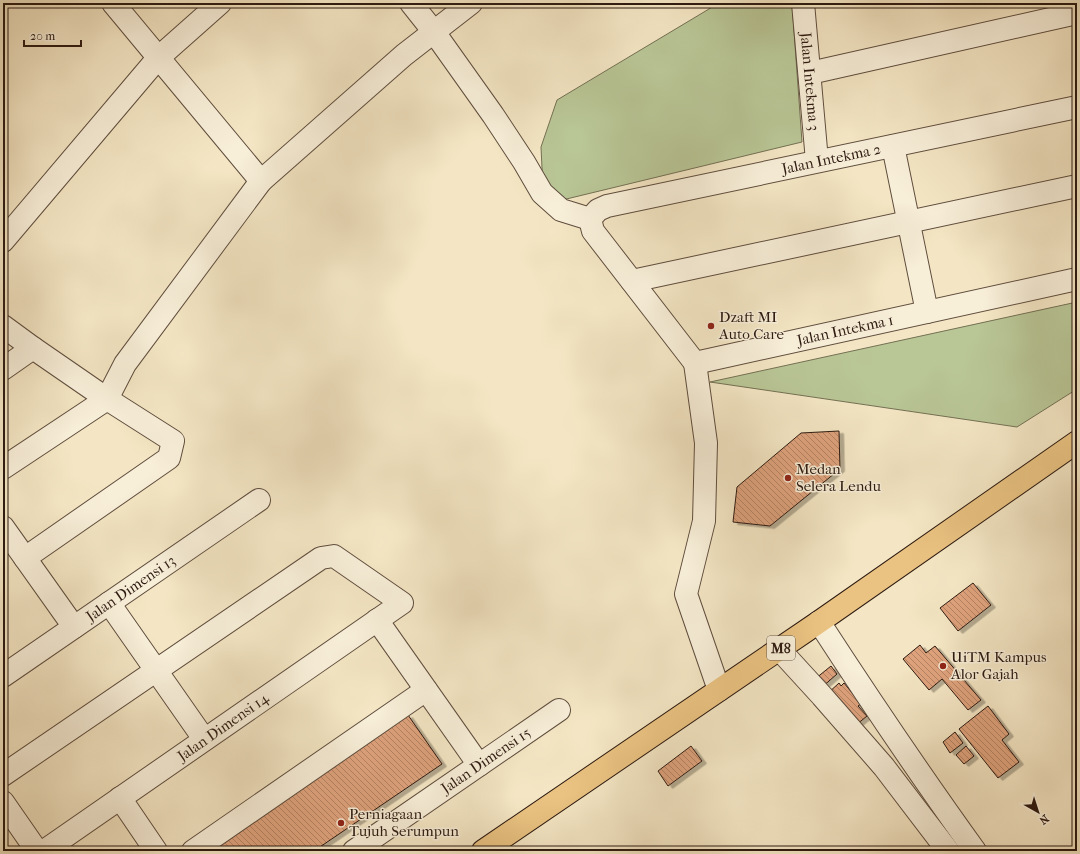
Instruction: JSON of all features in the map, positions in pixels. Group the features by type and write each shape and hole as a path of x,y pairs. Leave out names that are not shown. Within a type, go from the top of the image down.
{"main road":[{"name":"M8","path":"483,851 819,622 1077,442"}],"street":[{"path":"112,3 261,181"},
{"path":"3,241 158,58 220,3"},
{"path":"411,3 434,32 493,114 542,192 561,210 590,219 593,231 695,362 706,443 704,521 686,594 719,690"},
{"path":"3,468 107,399 125,364 261,181 404,55 471,3"},
{"name":"Jalan Intekma 3","path":"803,3 817,161"},
{"path":"810,73 1077,13"},
{"name":"Jalan Intekma 2","path":"590,219 598,210 607,206 1077,107"},
{"path":"893,146 927,312"},
{"path":"632,281 1077,186"},
{"name":"Jalan Intekma 1","path":"695,362 1077,280"},
{"path":"3,326 107,399 173,441 169,458 25,558"},
{"path":"3,369 33,348"},
{"name":"Jalan Dimensi 13","path":"5,671 74,627 259,500"},
{"path":"3,528 74,627"},
{"name":"Jalan Dimensi 14","path":"44,851 402,603 334,556 321,558 156,670"},
{"path":"109,603 204,739"},
{"path":"377,620 479,765"},
{"path":"819,622 945,810 975,851"},
{"path":"779,649 884,767 948,851"},
{"path":"3,775 156,670"},
{"path":"193,851 426,690"},
{"name":"Jalan Dimensi 15","path":"354,851 559,710"},
{"path":"120,798 156,851"},
{"path":"3,802 37,851"}],"green space":[{"path":"719,3 792,3 802,142 554,202 543,189 541,147 557,100"},
{"path":"1077,302 1077,389 1017,427 710,382"}],"building":[{"name":"Medan Selera Lendu","path":"839,431 840,469 770,526 733,522 737,487 801,433"},
{"path":"973,583 991,605 958,631 940,608"},
{"path":"920,645 926,653 935,646 981,700 968,710 942,679 929,690 903,659"},
{"path":"831,666 837,674 821,688 815,679"},
{"path":"839,683 841,686 844,683 861,704 858,706 867,716 856,725 827,694"},
{"path":"988,706 1009,734 1002,740 1019,762 998,778 959,729"},
{"path":"408,715 442,764 314,851 208,851"},
{"path":"955,732 963,743 950,753 943,742"},
{"path":"691,746 702,761 668,786 658,771"},
{"path":"966,746 974,756 964,764 956,755"}],"place":[{"name":"Dzaft MI Auto Care","path":"711,326"},
{"name":"Medan Selera Lendu","path":"788,478"},
{"name":"UiTM Kampus Alor Gajah","path":"943,666"},
{"name":"Perniagaan Tujuh Serumpun","path":"341,823"}]}
